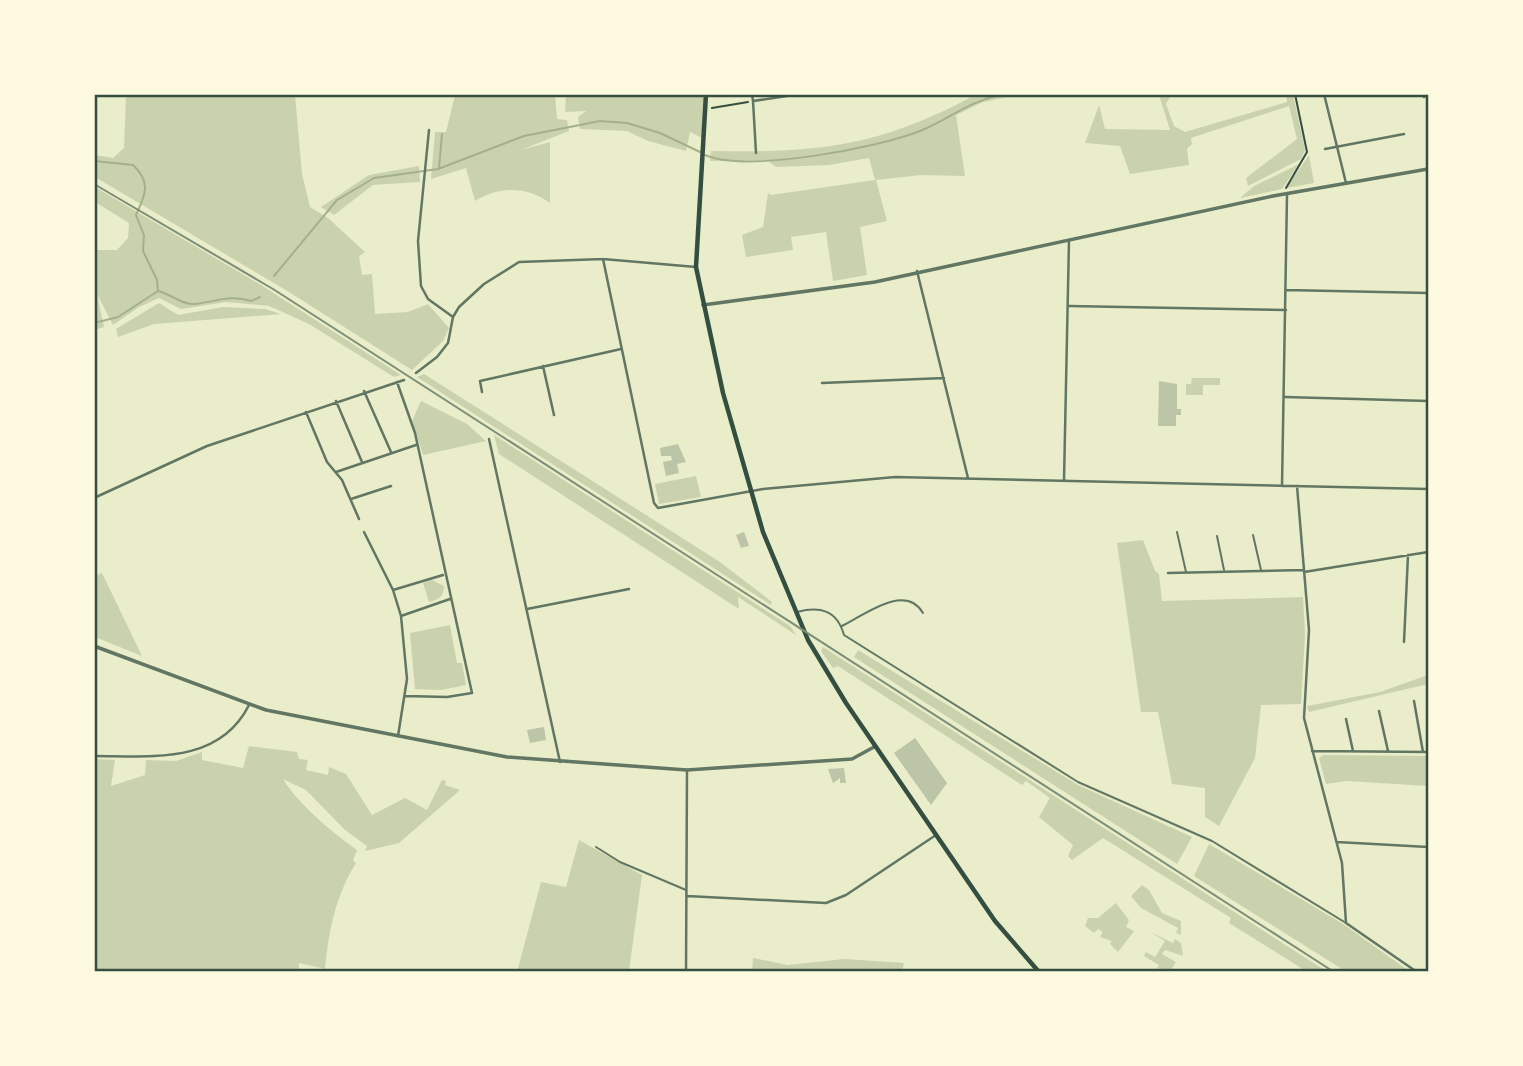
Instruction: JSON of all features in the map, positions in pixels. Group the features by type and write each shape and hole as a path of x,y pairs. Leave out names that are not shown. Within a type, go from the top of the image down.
{"main road":[{"path":"706,94 696,267 750,492 813,651 874,747 1005,936 1039,971"}],"street":[{"path":"752,94 755,153"},
{"path":"752,101 800,94"},
{"path":"1324,94 1346,183"},
{"path":"429,130 418,241 421,286 428,299 453,317"},
{"path":"1325,149 1404,134"},
{"path":"703,305 871,283 917,271 1287,194 1429,169"},
{"path":"1282,486 1287,194"},
{"path":"1064,481 1069,240"},
{"path":"416,373 437,357 448,343 453,317 459,307 484,284 519,262 545,258 603,259 696,267"},
{"path":"603,259 656,506 661,508 750,492 869,477 1429,489"},
{"path":"917,271 968,478"},
{"path":"1286,289 1429,293"},
{"path":"1068,306 1286,310"},
{"path":"482,392 480,381 621,349"},
{"path":"543,366 554,415"},
{"path":"822,383 944,378"},
{"path":"94,498 207,446 404,380"},
{"path":"397,382 416,445 472,693 447,698 405,696"},
{"path":"365,391 391,452"},
{"path":"1284,397 1429,401"},
{"path":"336,401 362,462"},
{"path":"306,412 359,519"},
{"path":"489,439 560,762"},
{"path":"335,472 416,445"},
{"path":"351,499 391,486"},
{"path":"1297,486 1309,648 1304,705 1312,751 1342,863 1346,923 1417,971"},
{"path":"364,532 393,590 401,615 407,665 398,736"},
{"path":"1168,573 1224,570 1304,571 1429,552"},
{"path":"1404,642 1408,555"},
{"path":"393,590 444,575"},
{"path":"527,609 629,589"},
{"path":"401,615 450,599"},
{"path":"94,646 249,705 507,757 687,770 852,759 874,747"},
{"path":"1414,701 1423,752"},
{"path":"94,756 169,757 200,750 228,734 249,705"},
{"path":"1380,711 1388,751"},
{"path":"1346,719 1353,751"},
{"path":"1312,751 1429,752"},
{"path":"686,971 687,770"},
{"path":"687,896 826,903 846,895 936,835"},
{"path":"1337,842 1429,847"}],"lane":[{"path":"1177,533 1186,572"},
{"path":"1253,535 1261,570"},
{"path":"1217,536 1224,570"},
{"path":"841,626 888,603 913,604 923,613"},
{"path":"796,612 817,608 826,610 841,626 844,635 1078,782 1212,841 1346,923"},
{"path":"596,847 620,862 687,890"}],"path":[{"path":"1287,194 1287,185 1307,152 1295,94"},
{"path":"705,109 752,101"},
{"path":"94,967 99,971"}],"green space":[{"path":"1293,94 1305,150 1301,159 1248,186 1246,178 1297,139 1289,106 1191,138 1192,144 1187,149 1189,165 1130,174 1120,146 1085,143 1099,105 1105,129 1170,130 1159,95 1171,95 1166,104 1174,126 1185,132 1287,102 1286,95"},
{"path":"126,95 295,95 302,174 310,207 328,218 365,252 359,256 362,275 372,274 375,314 408,312 428,304 449,328 443,341 412,370 289,292 95,177 95,155 113,158 124,148"},
{"path":"455,95 555,95 557,119 567,120 569,131 521,150 550,142 550,203 532,193 513,190 494,193 475,201 466,168 431,179 435,132 446,132"},
{"path":"566,95 706,95 702,138 690,132 686,151 648,141 627,131 580,129 578,117 586,111 565,112"},
{"path":"975,95 1017,95 983,102 956,115 965,176 921,175 876,180 887,221 860,227 867,275 833,281 826,232 791,237 793,250 746,257 742,235 763,227 768,193 771,195 875,180 869,158 829,165 776,167 767,160 710,161 711,151 784,150 847,143 908,126"},
{"path":"1309,155 1314,183 1287,188 1287,187"},
{"path":"1299,164 1282,189 1240,198 1254,186"},
{"path":"419,166 420,182 373,185 334,215 321,207 369,175"},
{"path":"95,187 261,285 401,375 394,377 309,324 269,306 226,302 181,309 159,298 139,307 113,325 97,294 104,327 95,330 95,250 117,250 128,238 129,223 95,202"},
{"path":"159,303 178,315 223,307 265,309 281,314 154,324 118,337 116,329"},
{"path":"424,374 720,562 772,602 771,605 417,377"},
{"path":"1192,378 1220,378 1220,385 1203,385 1203,395 1186,395 1186,384 1191,384"},
{"path":"421,401 467,424 486,441 423,455 412,421"},
{"path":"494,435 790,626 796,635 738,597 739,609 499,454"},
{"path":"696,476 701,497 659,504 655,484"},
{"path":"1143,540 1155,571 1159,574 1162,601 1303,597 1305,634 1301,704 1261,705 1255,758 1219,826 1205,817 1205,788 1172,784 1158,712 1141,712 1117,543"},
{"path":"102,573 142,656 95,637 95,576"},
{"path":"432,580 444,586 444,590 440,597 429,602 423,583"},
{"path":"450,625 457,663 462,663 466,685 441,690 415,689 410,633"},
{"path":"823,647 1326,971 1306,971 1229,923 1231,918 1103,838 1072,860 1068,856 1073,845 1039,817 1050,798 1026,781 1022,785 838,666 833,668 821,651"},
{"path":"858,650 1078,785 1192,837 1177,864 854,657"},
{"path":"1428,675 1428,684 1309,712 1307,706 1380,692"},
{"path":"249,746 297,752 299,759 308,760 306,770 328,775 329,767 346,774 372,815 405,798 427,810 442,780 446,781 445,785 460,790 399,843 365,851 367,846 345,830 306,790 283,779 307,808 357,850 353,860 356,863 334,914 325,969 299,963 299,972 95,972 95,759 115,760 111,786 145,775 146,760 176,761 202,752 202,760 243,768"},
{"path":"1323,755 1428,756 1428,786 1346,781 1326,784 1319,758"},
{"path":"579,840 642,875 629,971 517,972 541,882 566,887"},
{"path":"1209,844 1343,924 1409,971 1345,971 1194,876"},
{"path":"1142,885 1149,890 1162,913 1181,921 1181,935 1176,933 1178,928 1141,908 1131,896"},
{"path":"1116,903 1129,920 1126,927 1134,931 1118,952 1110,944 1112,941 1100,937 1103,932 1098,929 1094,933 1085,926 1088,918 1098,918"},
{"path":"1150,932 1173,943 1175,939 1181,943 1183,956 1165,950 1162,954 1176,962 1170,971 1157,968 1159,965 1144,956 1146,952 1155,957 1165,941"},
{"path":"753,958 788,965 844,959 904,963 902,971 752,971"}],"building":[{"path":"1159,381 1177,384 1177,409 1181,409 1181,415 1176,415 1176,426 1158,426"},
{"path":"678,444 686,462 677,464 679,473 666,476 663,462 672,460 671,456 661,456 660,448"},
{"path":"744,532 749,546 741,548 736,535"},
{"path":"544,727 546,740 530,743 527,730"},
{"path":"915,738 947,783 931,805 894,753"},
{"path":"844,768 846,783 840,783 840,778 833,783 828,769"}],"waterway":[{"path":"705,155 725,160 750,161 780,160 844,151 920,131 969,106 1003,94"},
{"path":"274,276 337,200 374,178 438,169 524,136 600,121 627,123 660,133 700,152"},
{"path":"439,168 442,134"},
{"path":"94,161 133,165 142,177 145,188 136,215 144,235 143,251 157,280 158,291 118,317 94,323"},
{"path":"158,291 190,304 229,298 251,301 260,297"}],"railway":[{"path":"94,184 273,289 1334,972"}]}
